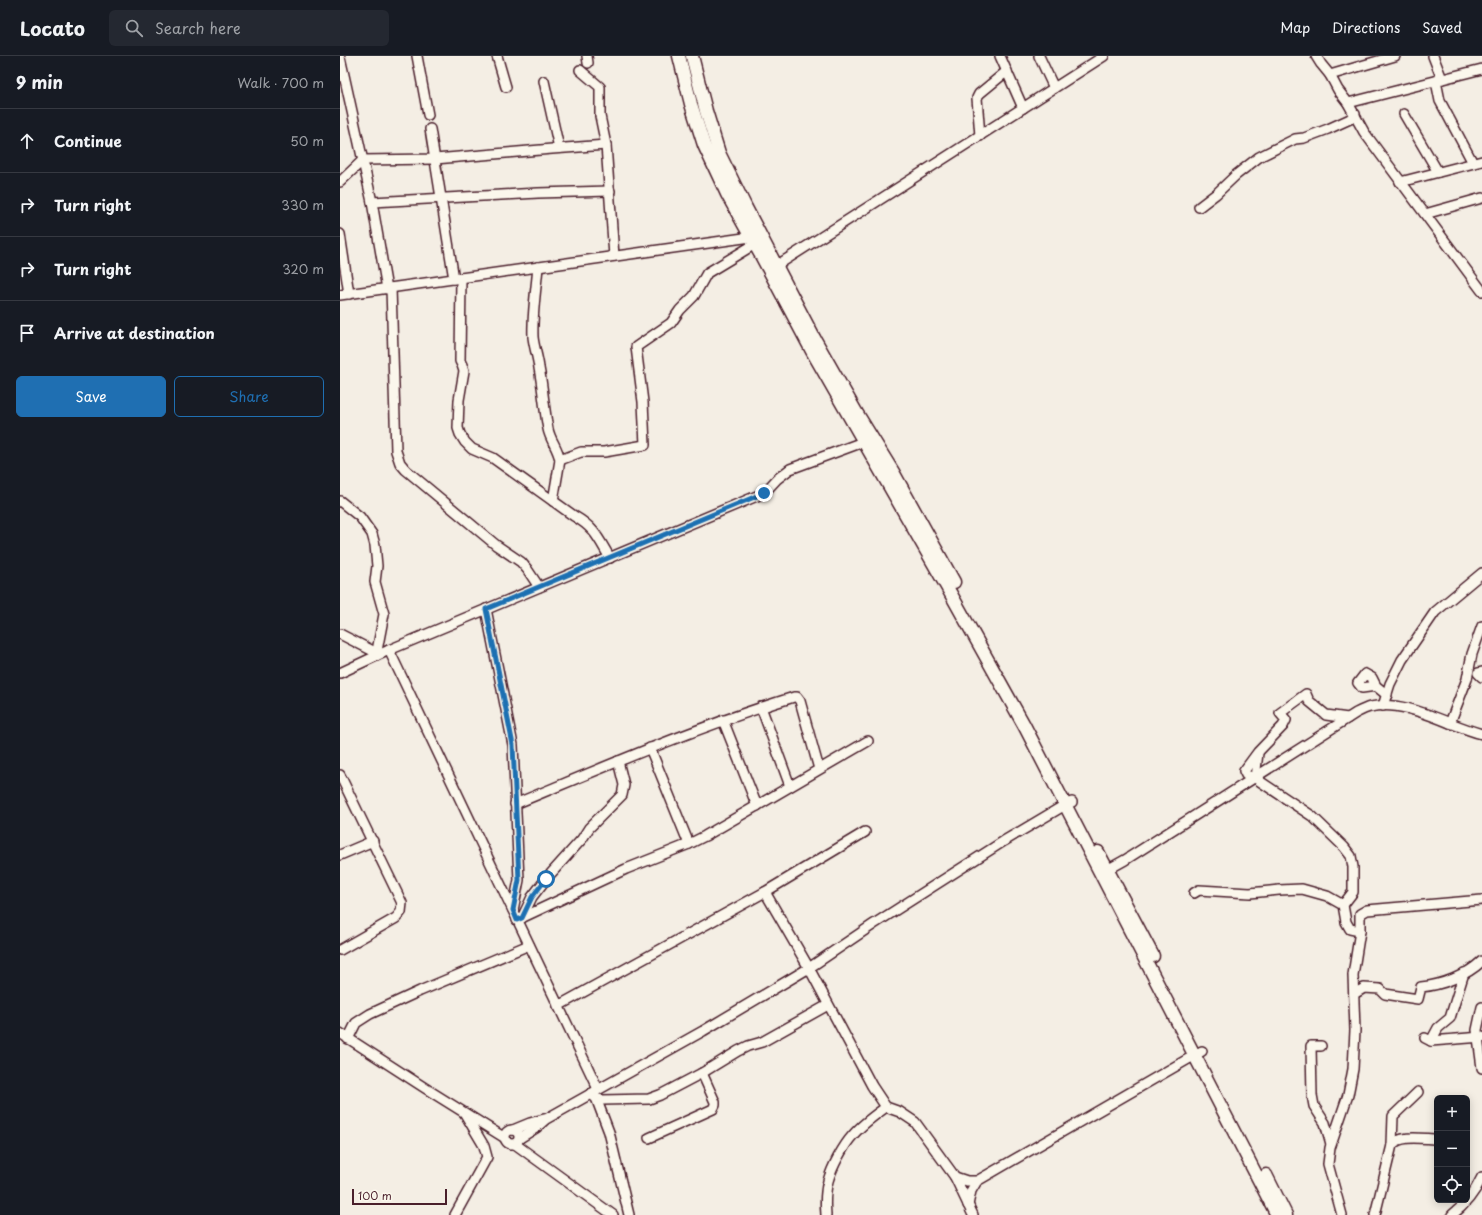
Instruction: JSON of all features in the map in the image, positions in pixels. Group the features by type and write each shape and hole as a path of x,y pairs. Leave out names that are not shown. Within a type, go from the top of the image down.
{"main road":[{"path":"678,56 704,145 727,194 863,442 884,476 1068,804 1107,870 1277,1215"},
{"path":"692,56 706,111 719,153 746,208 849,399 893,472 1030,720 1068,804 1198,1053 1286,1215"}],"street":[{"path":"417,56 428,115"},
{"path":"497,56 506,86"},
{"path":"1000,56 1023,108"},
{"path":"1039,56 1054,88"},
{"path":"776,266 1104,56"},
{"path":"1316,56 1355,114 1364,132 1482,291"},
{"path":"1330,75 1395,56"},
{"path":"1400,182 1477,162 1440,100 1439,80 1433,56"},
{"path":"340,57 363,158 389,288 396,451 400,463 406,470 484,535 521,562 528,569 539,587"},
{"path":"1348,103 1482,69"},
{"path":"580,70 600,86 600,116 606,145 614,256"},
{"path":"980,136 977,98 979,94 1007,71"},
{"path":"544,80 559,148"},
{"path":"1199,207 1259,157 1295,140 1328,129 1350,119 1355,114"},
{"path":"1404,114 1438,172"},
{"path":"430,128 441,198 457,278 460,361 464,372 459,400 458,428 460,434 472,449 493,458 592,529 610,558"},
{"path":"340,182 363,158 435,159 606,145"},
{"path":"372,202 538,193 610,191"},
{"path":"1425,214 1482,198"},
{"path":"340,234 344,295 614,256 753,241"},
{"path":"560,460 581,452 604,452 645,445 643,402 636,347 671,323 680,310 694,296 706,273 753,241"},
{"path":"538,267 533,340 543,388 548,430 550,438 559,453 560,460 553,501"},
{"path":"340,673 376,655 764,493 777,479 790,469 863,442"},
{"path":"341,504 360,517 372,534 375,545 375,582 384,614 376,655"},
{"path":"1383,706 1390,684 1402,660 1435,612 1482,573"},
{"path":"486,609 513,745 519,880 513,910"},
{"path":"1450,723 1466,679 1472,654 1482,626"},
{"path":"340,634 376,655"},
{"path":"389,650 513,910 520,919 529,945 558,1006 595,1094 608,1132 630,1215"},
{"path":"1482,672 1478,673 1482,677"},
{"path":"1376,686 1387,695"},
{"path":"1254,778 1258,752 1284,726 1286,720 1280,713 1306,694 1309,702 1326,715 1348,718"},
{"path":"515,804 650,748 723,720 794,697 797,697 800,701 819,769"},
{"path":"1107,870 1348,718 1370,707 1391,706 1410,708 1470,731 1482,734"},
{"path":"761,707 790,786"},
{"path":"723,720 757,806"},
{"path":"1470,731 1482,728"},
{"path":"520,919 626,869 689,844 757,806 868,740"},
{"path":"650,748 689,844"},
{"path":"520,919 532,897 546,879 582,839 594,822 622,795 624,785 618,761"},
{"path":"340,950 396,918 402,912 402,903 341,778"},
{"path":"1254,778 1312,816 1344,847 1351,856 1353,867 1353,892 1343,905 1346,922 1350,930 1360,931"},
{"path":"505,1138 506,1133 530,1123 546,1119 595,1094 703,1031 808,968 1004,841 1068,804"},
{"path":"558,1006 765,892 865,832"},
{"path":"340,855 373,842"},
{"path":"1194,893 1199,890 1250,893 1302,889 1327,896 1343,905"},
{"path":"765,892 872,1086 886,1107 900,1112 916,1122 955,1177 973,1215"},
{"path":"1342,1215 1328,1164 1328,1157 1348,1095 1353,1069 1355,1030 1353,975 1360,931 1360,914 1367,910 1482,900"},
{"path":"348,1039 356,1023 370,1014 529,945"},
{"path":"1354,994 1364,988 1380,989 1385,994 1418,999 1421,987 1435,986 1473,970 1482,961"},
{"path":"1464,973 1450,1018 1428,1039 1480,1040"},
{"path":"595,1094 615,1100 649,1099 660,1095 702,1073 738,1051 762,1042 828,1005"},
{"path":"1482,1010 1476,1030 1480,1040 1482,1068"},
{"path":"340,1033 505,1138 509,1143 517,1141 546,1119"},
{"path":"1322,1046 1311,1046 1312,1095 1314,1106 1325,1123 1331,1144"},
{"path":"968,1205 971,1191 977,1181 1198,1053"},
{"path":"649,1138 713,1109 715,1102 702,1073"},
{"path":"1375,1215 1392,1145 1393,1116 1418,1092"},
{"path":"826,1215 825,1202 828,1181 842,1152 853,1135 886,1107"},
{"path":"455,1215 487,1156 484,1146 464,1112"},
{"path":"513,1130 518,1132 517,1141"},
{"path":"1392,1145 1395,1141 1402,1139 1434,1139"},
{"path":"517,1141 613,1215"},
{"path":"955,1177 967,1181 977,1181"},
{"path":"1452,1215 1478,1187 1482,1177"}],"route":[{"path":"546,879 532,897 522,918 517,920 513,910 519,880 513,745 486,609 764,493"}]}
